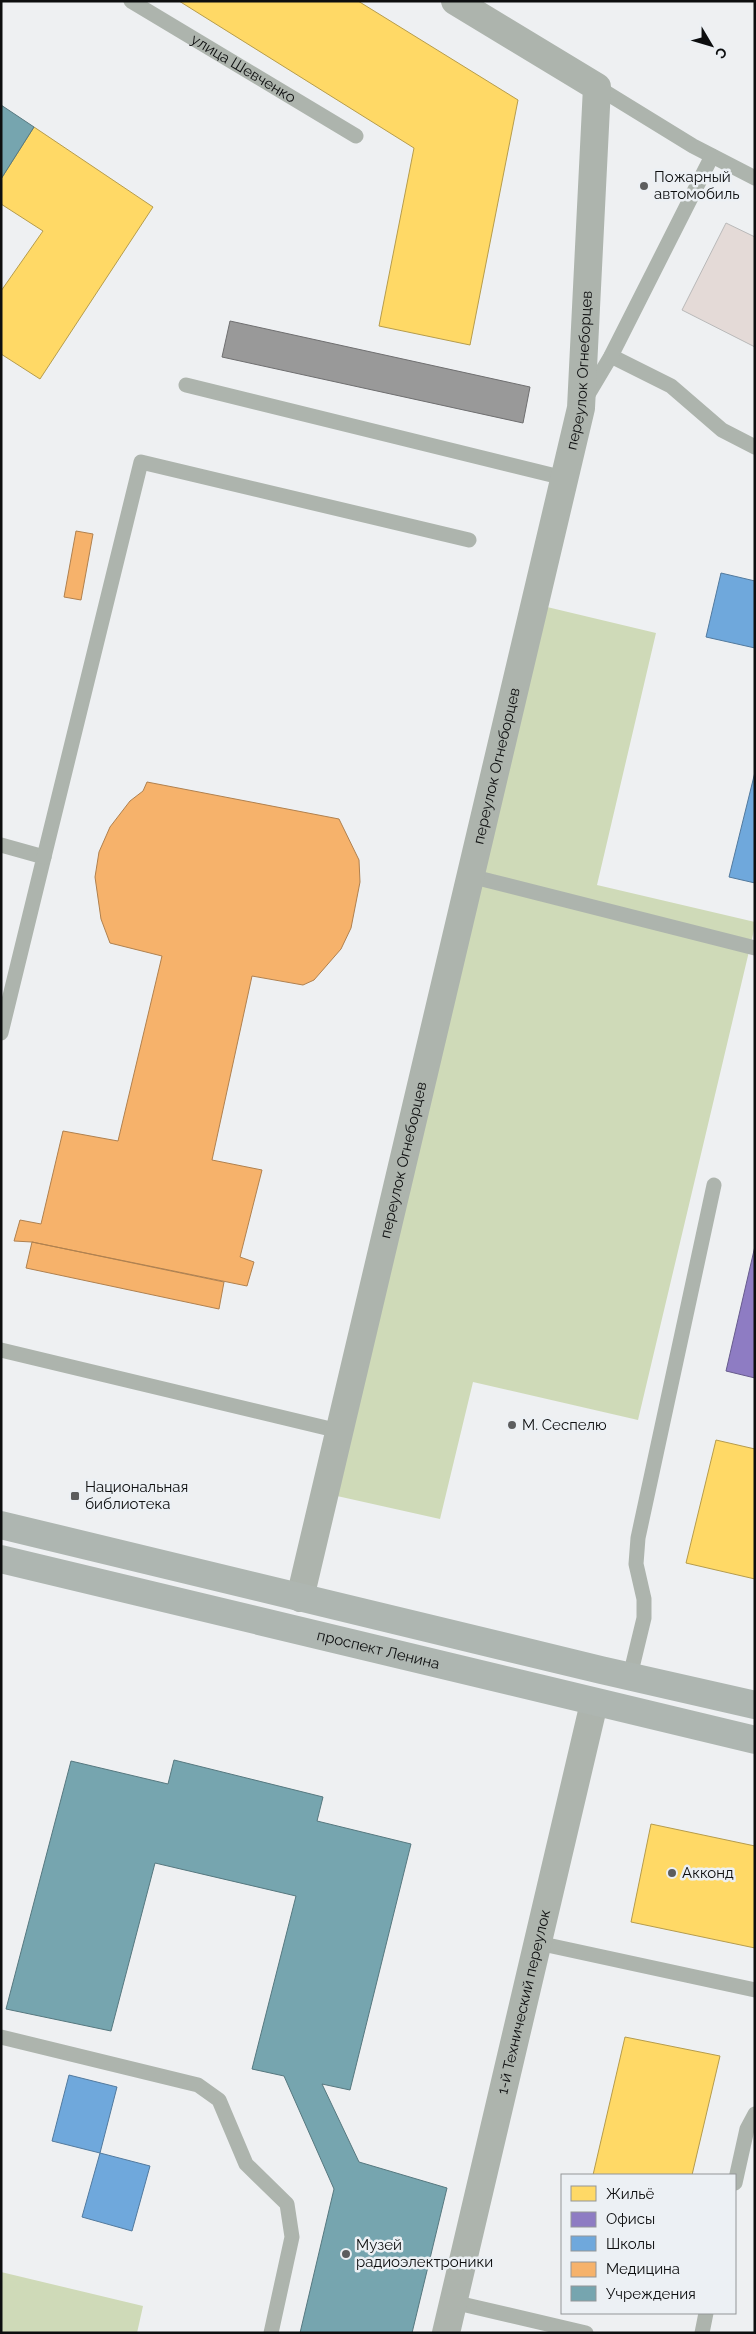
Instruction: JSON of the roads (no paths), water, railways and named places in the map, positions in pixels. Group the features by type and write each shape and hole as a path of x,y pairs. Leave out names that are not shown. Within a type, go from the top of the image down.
{"main road":[{"name":"проспект Ленина","path":"1,1526 601,1670 755,1705"},
{"name":"проспект Ленина","path":"1,1559 623,1710 755,1740"},
{"path":"291,1629 300,1598"},
{"name":"1-й Технический переулок","path":"594,1703 601,1670"},
{"path":"623,1710 630,1676"}],"street":[{"path":"455,1 597,87"},
{"name":"переулок Огнеборцев","path":"300,1598 581,408 597,87"},
{"name":"1-й Технический переулок","path":"446,2333 594,1703"}],"lane":[{"name":"улица Шевченко","path":"130,1 356,136"},
{"path":"597,87 712,156 755,178"},
{"path":"581,408 611,356 712,156"},
{"path":"611,356 671,386 722,430 755,447"},
{"path":"186,385 564,478"},
{"path":"1,1034 140,462 468,540"},
{"path":"1,845 44,857"},
{"path":"470,876 755,948"},
{"path":"630,1676 644,1618 644,1599 636,1564 638,1538 714,1185"},
{"path":"1,1350 338,1431"},
{"path":"538,1943 755,1990"},
{"path":"1,2037 198,2085 219,2100 246,2164 287,2204 292,2237 271,2333"},
{"path":"736,2178 747,2129 755,2114"},
{"path":"454,2302 586,2333"},
{"path":"702,2333 706,2314"}],"place":[{"name":"Пожарный автомобиль","path":"644,186"},
{"name":"М. Сеспелю","path":"512,1425"},
{"name":"Национальная библиотека","path":"75,1496"},
{"name":"Акконд","path":"672,1873"},
{"name":"Музей радиоэлектроники","path":"346,2254"}]}
